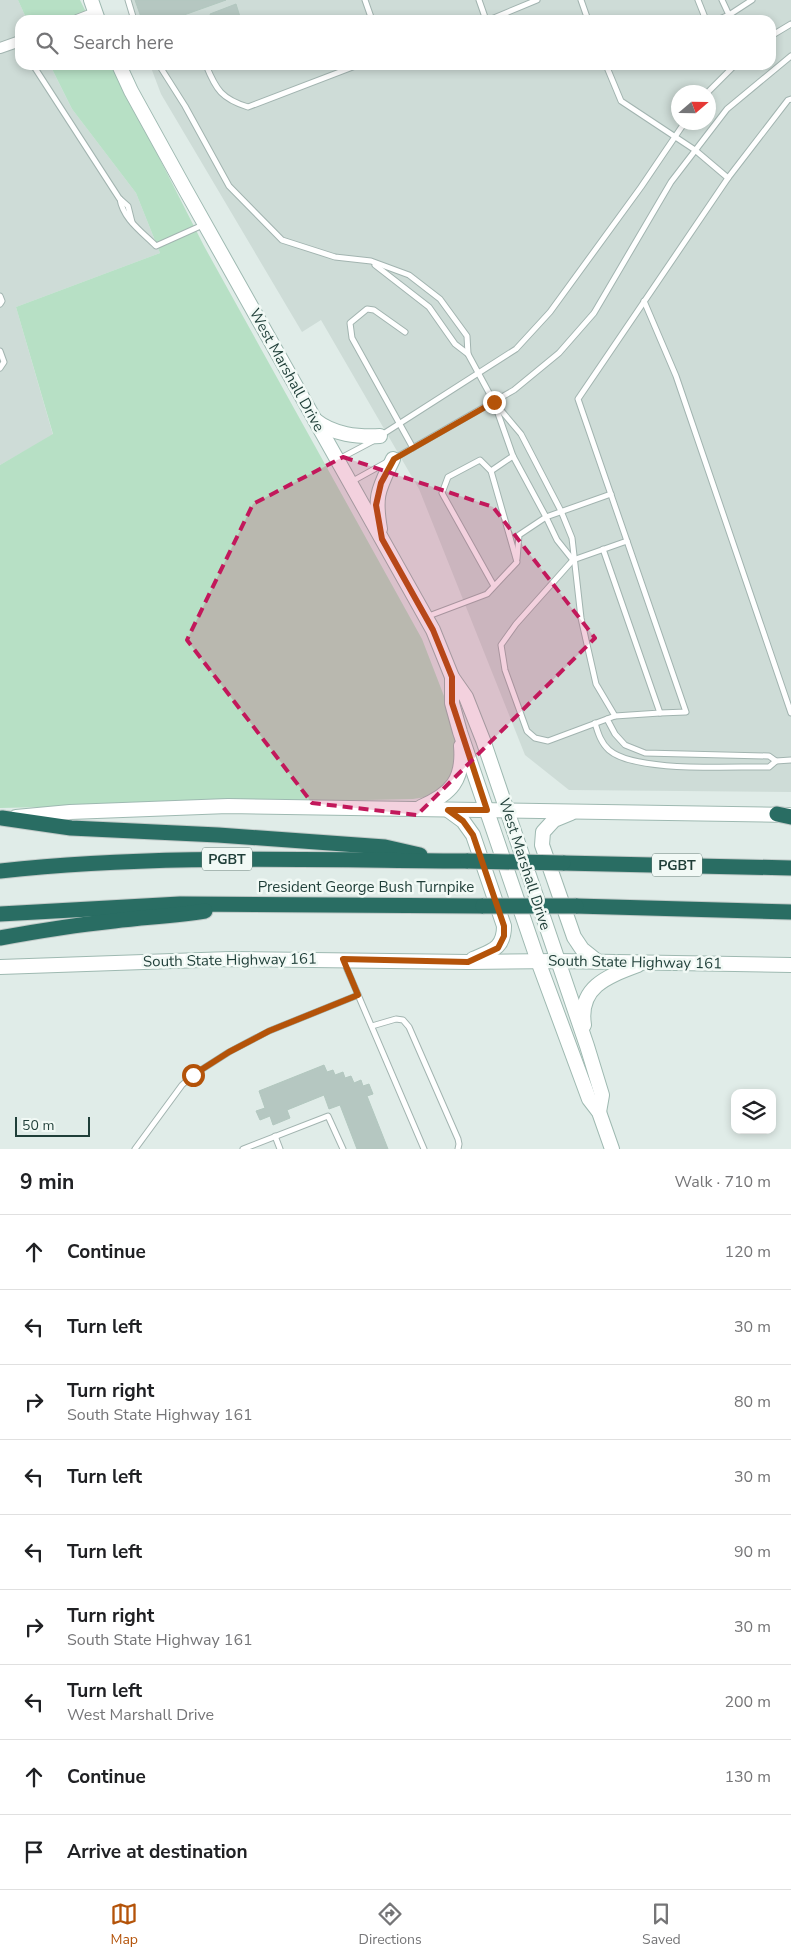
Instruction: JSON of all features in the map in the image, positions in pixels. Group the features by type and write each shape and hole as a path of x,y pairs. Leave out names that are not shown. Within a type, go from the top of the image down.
{"highway":[{"path":"1,818 71,828 218,835 385,847 461,861"},
{"name":"President George Bush Turnpike","path":"0,871 155,861 224,859 461,861 791,868"},
{"path":"0,938 49,929 180,915 246,904"},
{"name":"President George Bush Turnpike","path":"0,914 114,906 246,904 576,906 791,912"}],"main road":[{"name":"West Marshall Drive","path":"121,70 131,92 433,630 452,677 466,698 484,740 587,1046 602,1095 599,1112"},
{"path":"314,419 342,434 359,437 380,436"},
{"path":"382,539 376,505 381,483 394,459"},
{"name":"West Marshall Drive","path":"452,677 452,703 460,732 538,961 589,1099 599,1112 612,1149"},
{"path":"414,810 446,795 454,784 460,770 462,755 460,732"},
{"path":"1,818 70,812 228,806 786,815"},
{"path":"448,810 463,821 473,835 504,926 504,936 498,948 468,962"},
{"path":"576,811 554,820 543,832 542,845 574,937 582,949 597,961"},
{"name":"South State Highway 161","path":"0,967 230,958 468,962 597,961 791,965"},
{"path":"587,1046 583,1021 584,1006 596,985 606,978 645,962"}],"street":[{"path":"0,48 15,43"}],"lane":[{"path":"128,0 132,15"},
{"path":"365,0 370,15"},
{"path":"479,0 485,15"},
{"path":"500,15 537,0"},
{"path":"581,0 586,15"},
{"path":"698,0 704,15"},
{"path":"722,0 729,15 752,0"},
{"path":"776,33 791,24"},
{"path":"776,68 791,56"},
{"path":"36,70 119,198 128,206 132,222 156,246 205,224"},
{"path":"162,70 185,106 229,186 282,240 335,257 370,262 409,275 440,299 467,336 468,354"},
{"path":"208,70 213,84 224,97 233,102 248,106 345,70"},
{"path":"608,70 621,101 695,150 728,178"},
{"path":"715,85 730,70"},
{"path":"350,482 514,390 559,353 594,313 670,182 727,109 774,70"},
{"path":"627,541 574,560 516,624 501,646 505,670 527,731 535,738 548,742 614,716 686,712 611,494 578,399 728,178 788,100 791,99"},
{"path":"338,460 400,424 516,349 550,312 641,187 679,130"},
{"path":"370,262 429,307 455,344 468,354 494,402 513,456 557,540 574,560"},
{"path":"0,296 2,301 0,304"},
{"path":"644,301 676,376 791,712"},
{"path":"405,332 374,310 367,309 350,324 352,338 413,448"},
{"path":"0,351 4,362 0,368"},
{"path":"494,402 521,434 561,511 572,538 581,618 596,684 614,716"},
{"path":"491,471 513,456"},
{"path":"494,586 442,493 448,477 480,460 491,471 517,562"},
{"path":"425,617 486,594 517,562 519,534 546,517 611,494"},
{"path":"603,549 660,713"},
{"path":"607,719 615,734 624,745 645,753 769,756 776,762"},
{"path":"595,723 602,742 610,751 631,762 663,766 769,767 776,762 791,760"},
{"path":"343,959 424,1149"},
{"path":"135,1149 182,1085 193,1075 229,1052 269,1031 358,995"},
{"path":"372,1026 396,1019 403,1020 409,1027 458,1139 458,1149"},
{"path":"243,1149 328,1116 343,1149"},
{"path":"275,1136 280,1149"}],"highlighted area":[{"path":"343,457 493,507 595,638 417,815 312,803 187,640 253,504"}],"shaded area":[{"path":"0,0 18,0 25,15 15,15 15,70 52,70 72,109 136,193 160,253 16,307 53,435 0,465"},
{"path":"125,0 791,0 791,792 569,790 525,755 419,489 321,320 302,332 161,94 152,70 776,70 776,15 130,15"}],"green space":[{"path":"18,0 80,0 88,15 25,15"},
{"path":"52,70 115,70 204,246 422,639 444,696 458,747 453,775 432,796 413,799 0,808 0,465 53,434 16,307 160,253 136,193 72,109"}],"building":[{"path":"135,0 226,0 184,15 140,15"},
{"path":"236,4 239,15 210,15"},
{"path":"324,1065 327,1072 333,1070 335,1075 343,1072 345,1078 351,1076 354,1083 361,1080 363,1086 369,1084 373,1094 367,1096 388,1149 357,1149 340,1105 329,1109 324,1095 287,1110 290,1118 273,1125 270,1116 260,1120 256,1111 265,1108 259,1091"}],"route":[{"path":"193,1075 229,1052 269,1031 358,995 343,959 468,962 498,948 504,936 503,919 473,835 463,821 448,810 487,810 452,703 452,677 433,630 382,539 376,505 381,483 394,459 494,402"}]}
